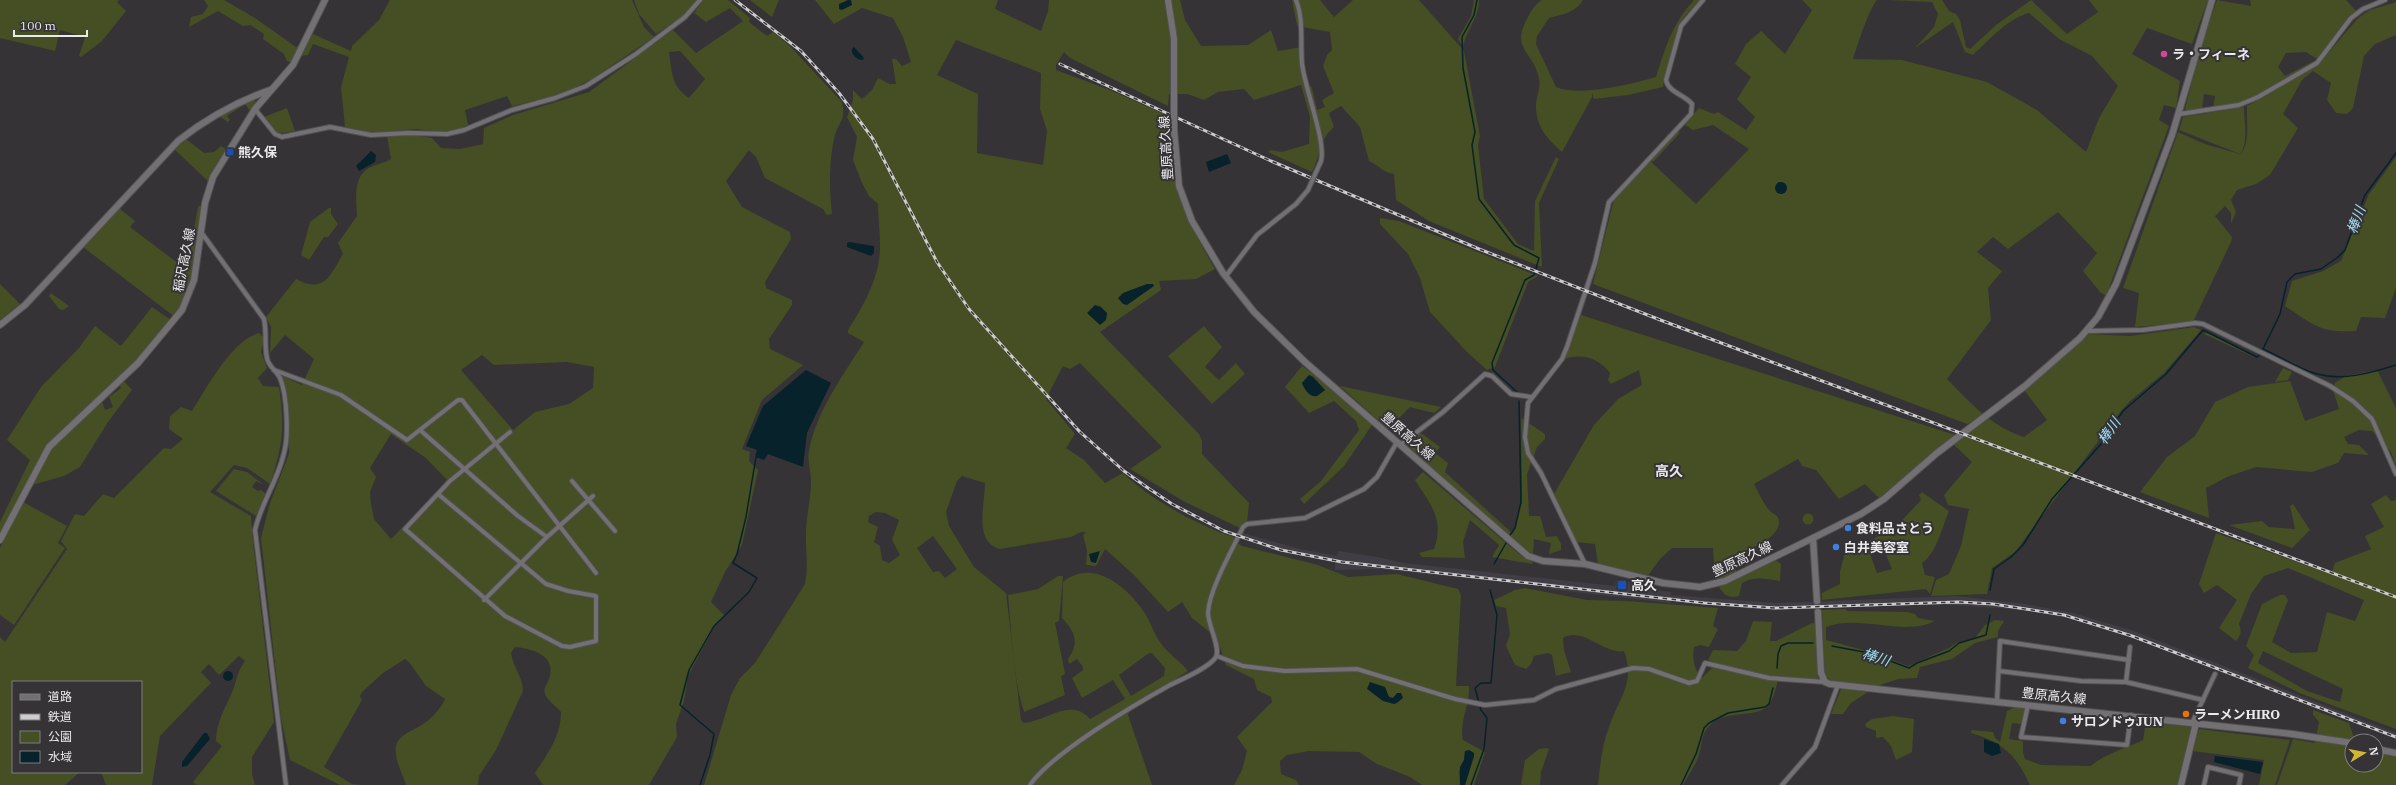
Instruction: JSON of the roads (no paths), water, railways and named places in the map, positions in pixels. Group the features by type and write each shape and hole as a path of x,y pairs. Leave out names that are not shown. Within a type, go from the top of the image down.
{"main road":[{"name":"稲沢高久線","path":"0,540 49,447 138,363 179,316 194,280 207,194 212,177 255,109 293,64 325,0"},
{"name":"豊原高久線","path":"1168,0 1174,39 1174,130 1177,172 1184,203 1203,243 1226,276 1274,332 1398,444 1528,556 1543,561 1585,564 1650,581 1700,587 1725,581 1861,514 1884,499 1938,453 2009,400 2087,331 2102,312 2116,284 2180,114 2198,43 2212,0"},
{"path":"0,325 25,305 178,141 207,119 230,105 270,90"},
{"path":"1813,538 1818,601"},
{"path":"1818,612 1821,673 1825,682"},
{"name":"豊原高久線","path":"1825,682 1838,685 2131,715 2318,737 2344,742"},
{"path":"2181,785 2194,723"},
{"path":"2384,750 2396,754"}],"street":[{"path":"255,109 275,134 282,137 330,127 371,135 455,133 512,110 555,98 586,86 636,54 685,17 700,0"},
{"path":"1226,276 1257,235 1296,204 1308,190 1321,161 1322,145 1302,65 1300,24 1296,0"},
{"path":"1585,564 1541,473 1528,453 1525,437 1526,409 1530,397 1562,359 1567,347 1595,264 1609,202 1691,114 1692,104 1667,85 1666,80 1681,26 1702,0"},
{"path":"2180,114 2239,105 2258,97 2311,67 2351,18 2363,9 2385,0"},
{"path":"201,232 264,319 267,330 267,359 282,387 286,414 285,452 258,517 255,530 286,785"},
{"path":"2087,331 2119,332 2195,323 2204,324 2330,386 2364,409 2377,428 2396,474"},
{"path":"274,370 341,395 407,440 458,400 462,400 596,573"},
{"path":"1030,785 1042,771 1072,747 1166,688 1207,666 1217,656 1217,648 1208,613 1212,595 1243,527 1247,524 1305,518 1364,489 1377,477 1398,444 1443,412 1485,374 1492,376 1511,394 1530,397"},
{"path":"420,430 518,516 547,537"},
{"path":"438,494 546,584 568,591 596,596 596,641 562,646 505,616 484,600 404,529 438,494 465,469 510,432"},
{"path":"572,481 615,531"},
{"path":"484,600 547,537 593,496"},
{"path":"1997,701 2000,641 2129,660"},
{"path":"2126,682 2130,647"},
{"path":"1217,656 1243,666 1285,672 1357,669 1477,704 1534,700 1556,688 1633,668 1649,669 1689,683 1697,681 1705,664 1769,678 1825,682"},
{"path":"1998,671 2081,681 2126,682 2203,700"},
{"path":"2194,723 2215,674"},
{"path":"1782,785 1815,747 1838,685"},
{"path":"2028,705 2021,737 2127,745 2131,715"},
{"path":"2204,785 2208,767 2241,775 2239,785"}],"water":[{"path":"851,0 852,5 842,10 839,9 839,4"},
{"path":"854,47 864,58 863,60 853,55 852,49"},
{"path":"371,151 376,155 375,162 359,171 356,166"},
{"path":"1227,154 1231,163 1209,172 1206,162"},
{"path":"1781,182 1785,184 1787,188 1785,192 1781,194 1777,192 1775,188 1777,184"},
{"path":"849,242 874,246 874,253 871,256 847,247 847,243"},
{"path":"1147,284 1153,284 1154,286 1127,305 1123,304 1118,298 1123,293"},
{"path":"1095,305 1101,307 1107,313 1106,320 1100,325 1087,313"},
{"path":"806,370 831,383 807,433 803,467 768,454 764,460 755,457 757,450 746,446 763,406"},
{"path":"1309,375 1313,377 1325,390 1317,396 1312,396 1302,383"},
{"path":"1100,551 1096,563 1091,562 1089,554"},
{"path":"228,671 233,676 228,681 223,676"},
{"path":"1370,682 1385,687 1389,697 1393,698 1397,693 1401,693 1403,698 1395,704 1383,701 1367,689"},
{"path":"204,733 207,733 210,739 187,766 182,767 182,762"},
{"path":"1984,739 1999,744 2001,753 1992,756 1984,752"},
{"path":"1469,750 1474,753 1474,756 1465,785 1460,785 1460,767 1464,760 1465,751"},
{"path":"2215,756 2263,762 2260,774 2214,762"}],"waterway":[{"path":"1477,0 1474,15 1462,37 1463,68 1475,132 1472,145 1479,199 1514,245 1539,258 1534,275 1525,280 1492,363 1493,370 1517,392"},
{"name":"棒川","path":"2262,351 2280,314 2287,282 2295,274 2321,269 2345,250 2365,195 2396,153"},
{"name":"棒川","path":"1990,590 1994,569 2011,557 2023,545 2052,499 2101,444 2123,411 2166,374 2203,330 2257,357 2261,354"},
{"path":"2263,349 2304,369 2327,376 2337,377 2357,375 2396,365"},
{"path":"1510,535 1515,528 1521,502 1519,401"},
{"path":"700,785 710,755 714,734 680,705 689,670 714,626 749,592 757,578 733,563 737,554 746,517 756,457"},
{"path":"1494,564 1506,543"},
{"path":"1471,785 1484,749 1487,718 1481,710 1475,688 1481,683 1491,683 1497,615 1490,590"},
{"name":"棒川","path":"1832,646 1869,653 1909,668 1917,663 1949,651 1959,643 1986,635 1990,615"},
{"name":"棒川","path":"1777,668 1778,654 1781,646 1788,643 1813,643"},
{"name":"棒川","path":"1681,785 1696,754 1704,728 1709,723 1728,713 1765,707 1769,704 1773,688"}],"tunnel":[{"path":"1817,601 1818,612"}],"railway":[{"path":"735,0 801,51 839,93 873,139 937,262 969,309 1080,432 1124,471 1148,488 1172,504 1224,531 1281,550 1342,562 1704,603 1775,608 1959,602 1993,604 2064,615 2132,636 2396,737"},
{"path":"1060,64 1271,161 1479,249 1663,321 2396,597"}],"place":[{"name":"ラ・フィーネ","path":"2164,54"},
{"name":"熊久保","path":"230,152"},
{"name":"食料品さとう","path":"1848,528"},
{"name":"白井美容室","path":"1836,547"},
{"name":"高久","path":"1622,585"},
{"name":"ラーメンHIRO","path":"2186,714"},
{"name":"サロンドゥJUN","path":"2063,721"}],"district":[{"name":"高久","path":"1669,471"}]}
